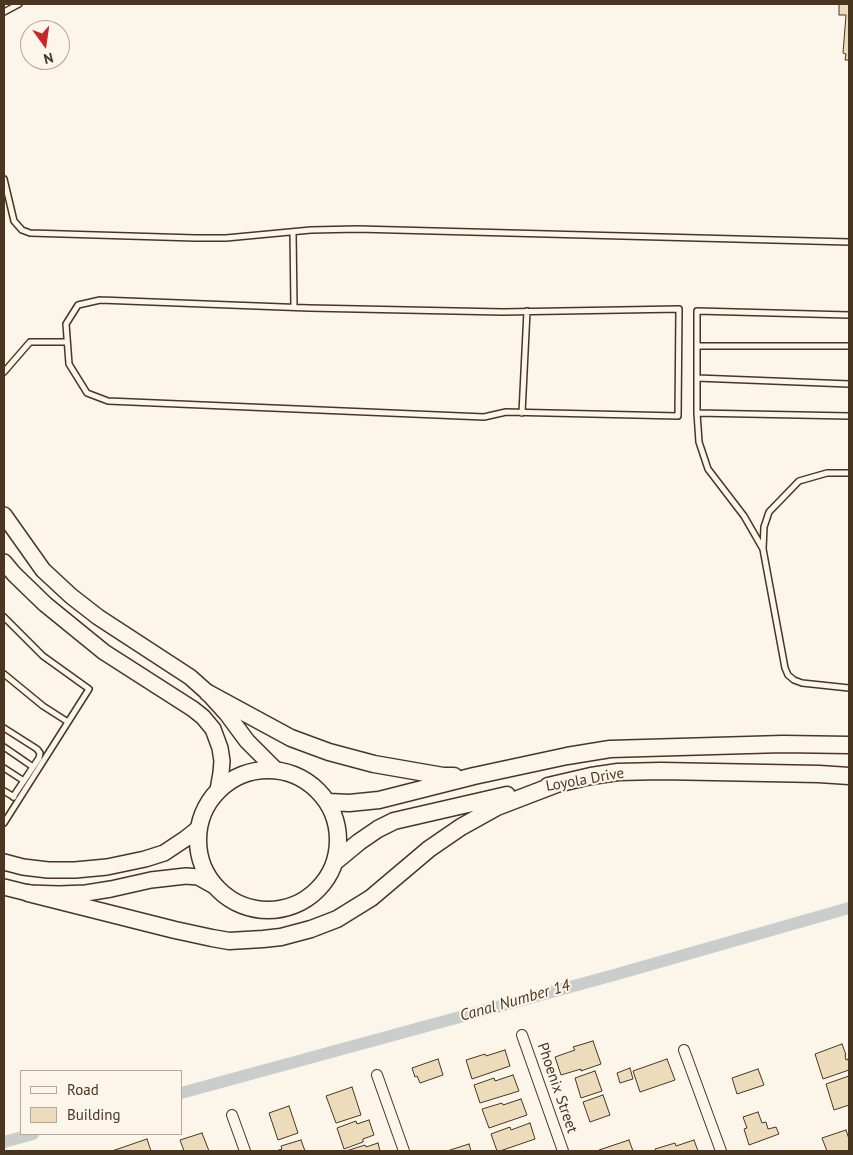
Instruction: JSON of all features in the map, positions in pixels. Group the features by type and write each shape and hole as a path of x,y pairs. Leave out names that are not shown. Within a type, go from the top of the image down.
{"main road":[{"path":"4,515 42,570 71,596 190,678 208,693 227,714 247,741 276,770"},
{"path":"4,562 45,604 104,652 202,716 213,729 220,748 222,761 218,790"},
{"path":"208,693 291,738 329,752 374,764 442,776 474,776"},
{"name":"Loyola Drive","path":"329,802 356,803 379,800 474,776 610,749 782,744 849,745"},
{"path":"28,894 86,893 151,880 186,876 198,877 216,887 232,900 252,908 273,910 294,906 312,895 327,880 336,861 339,841 337,821 329,802 315,786 297,775 276,770 255,770 235,778 218,790 205,808 198,828 198,849 204,869 216,887"},
{"name":"Loyola Drive","path":"336,861 359,842 394,821 591,776 618,772 661,771 849,776"},
{"path":"4,887 212,938 229,941 281,937 311,929 337,919 372,898 429,850 461,827 496,807 557,784"},
{"path":"4,862 23,867 48,870 106,867 146,859 164,853 198,828"}],"street":[{"name":"Phoenix Street","path":"522,1034 563,1151"},
{"path":"684,1050 721,1151"},
{"path":"377,1075 404,1151"},
{"path":"232,1115 245,1151"}],"lane":[{"path":"4,12 19,4"},
{"path":"4,179 14,221 22,230 30,232 195,238 259,236 311,230 367,229 849,242"},
{"path":"293,232 294,307"},
{"path":"100,300 294,307 503,312 679,310 678,416 506,412 484,417 108,401 86,394 69,364 66,324 78,305 100,300"},
{"path":"522,413 527,311"},
{"path":"762,549 744,516 708,468 699,442 697,412 697,311 849,315"},
{"path":"4,372 30,342 67,342"},
{"path":"697,346 849,346"},
{"path":"697,378 849,384"},
{"path":"697,412 849,416"},
{"path":"849,473 827,473 798,481 769,512 764,527 762,549 785,668 788,675 802,683 849,688"},
{"path":"4,617 43,656 89,689 4,824"},
{"path":"4,674 43,706 68,722"},
{"path":"4,728 40,753 39,758 13,797"},
{"path":"4,747 33,767"},
{"path":"4,768 24,781"},
{"path":"4,791 18,800"}],"building":[{"path":"839,4 849,4 849,60 845,60 846,54 843,53 846,15 839,15"},
{"path":"593,1041 601,1064 561,1075 555,1057 575,1050 573,1047"},
{"path":"842,1044 846,1060 848,1059 849,1070 823,1079 815,1054"},
{"path":"505,1050 510,1066 472,1079 466,1060"},
{"path":"438,1059 443,1075 420,1083 417,1076 415,1077 412,1068"},
{"path":"667,1059 675,1080 640,1092 633,1071"},
{"path":"630,1068 633,1079 620,1083 617,1073"},
{"path":"758,1069 764,1085 737,1094 732,1078"},
{"path":"595,1071 602,1091 581,1098 575,1078"},
{"path":"513,1075 519,1091 480,1103 474,1085 494,1078 495,1081"},
{"path":"849,1076 849,1105 834,1110 826,1084"},
{"path":"352,1087 361,1115 336,1123 326,1096"},
{"path":"603,1095 610,1115 590,1122 583,1102"},
{"path":"521,1099 527,1115 489,1128 482,1109"},
{"path":"289,1106 298,1133 278,1140 269,1113"},
{"path":"758,1112 762,1123 766,1122 768,1129 776,1127 779,1134 749,1145 744,1129 747,1128 743,1117"},
{"path":"369,1120 374,1135 363,1139 363,1142 344,1149 337,1128 356,1121 357,1124"},
{"path":"530,1123 535,1139 497,1151 491,1134 510,1127 511,1130"},
{"path":"846,1130 849,1139 849,1151 827,1151 822,1138"},
{"path":"202,1133 209,1151 184,1151 180,1140"},
{"path":"147,1139 151,1151 112,1151"},
{"path":"301,1140 305,1151 276,1151 282,1149 281,1146"},
{"path":"629,1140 633,1151 599,1151 599,1150"},
{"path":"694,1140 698,1151 656,1151 655,1149 675,1143 676,1146"},
{"path":"378,1143 380,1151 346,1151 365,1145 366,1147"},
{"path":"469,1144 471,1151 447,1151"}],"waterway":[{"name":"Canal Number 14","path":"182,1093 614,975 849,908"},
{"name":"Canal Number 14","path":"4,1142 29,1135"}]}
